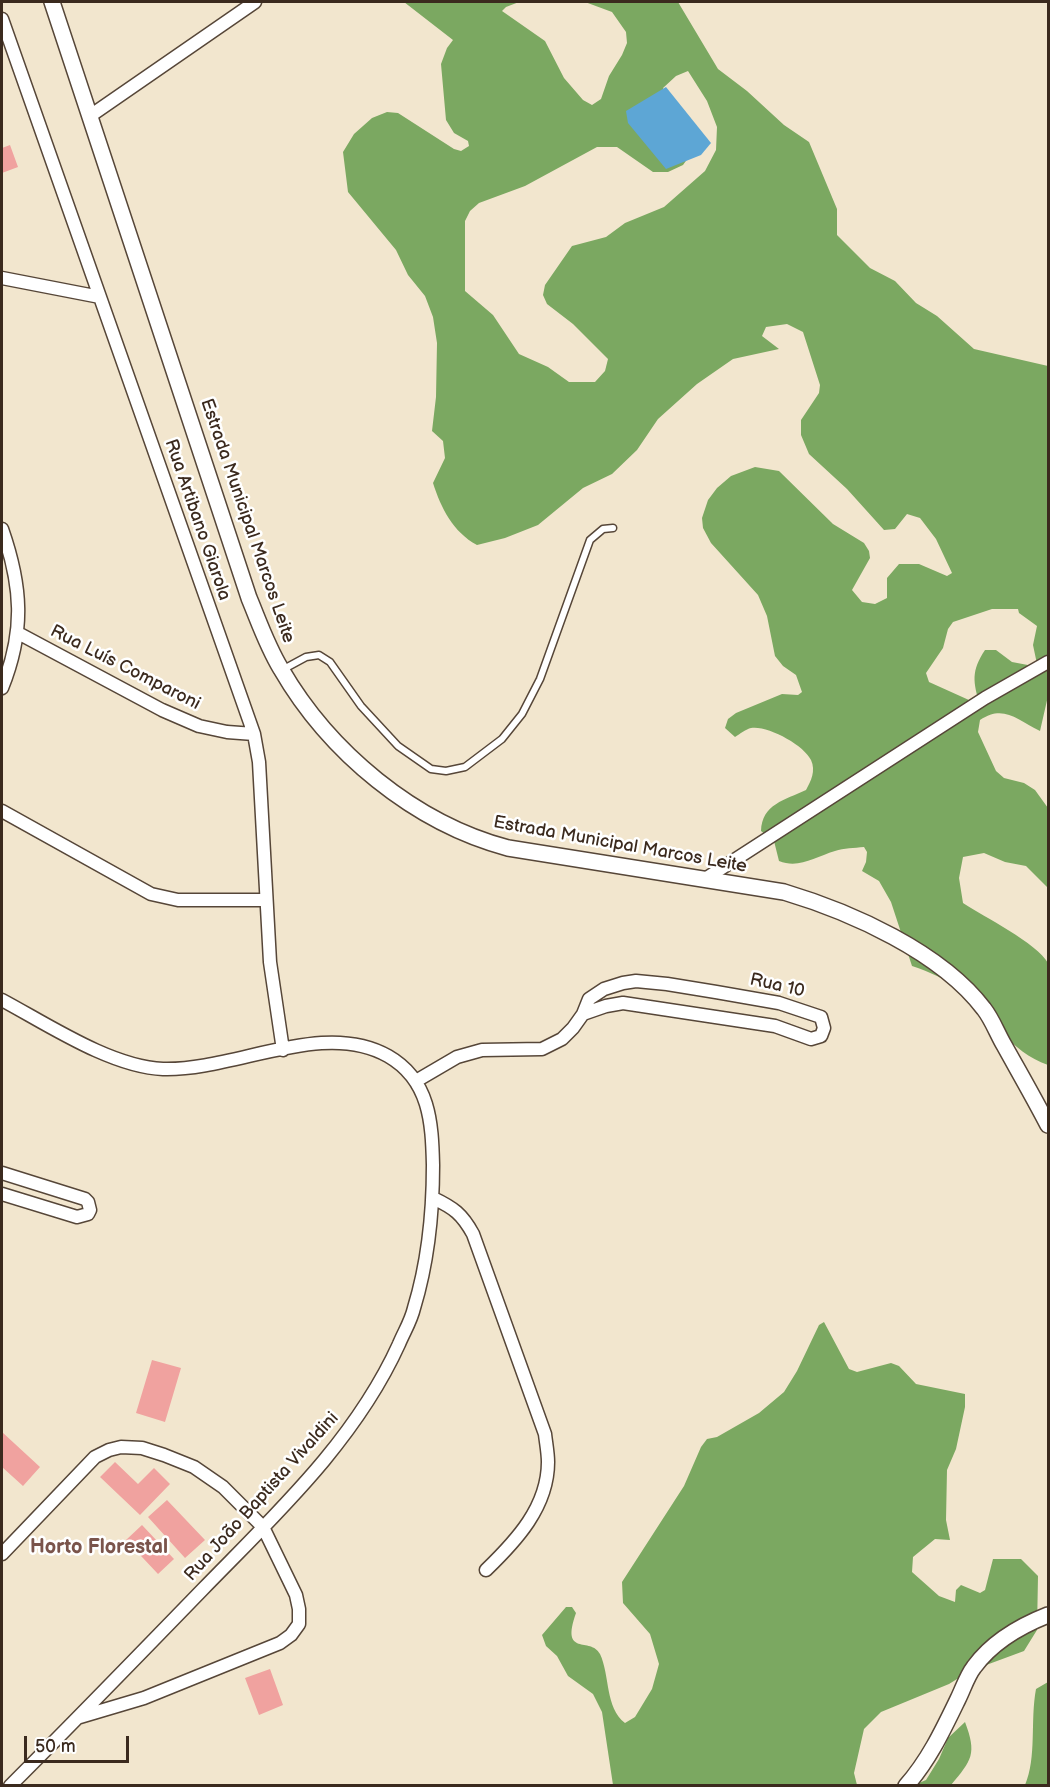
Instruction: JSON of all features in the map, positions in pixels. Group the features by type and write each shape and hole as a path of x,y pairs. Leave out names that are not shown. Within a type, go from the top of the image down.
{"street":[{"name":"Estrada Municipal Marcos Leite","path":"52,2 249,598 266,641 281,670 324,732 381,783 431,817 478,840 508,848 784,892 853,916 922,954 960,983 984,1009 1048,1125"},
{"path":"90,116 255,2"},
{"name":"Rua Artibano Giarola","path":"2,19 254,734 259,762 270,962 283,1050"},
{"path":"2,278 100,297"},
{"path":"2,528 11,554 19,592 18,633 2,688"},
{"name":"Rua Luís Comparoni","path":"18,633 162,710 199,726 227,732 254,734"},
{"path":"705,879 985,698 1048,662"},
{"path":"2,811 151,894 178,900 266,900"},
{"name":"Rua 10","path":"416,1081 457,1057 482,1050 542,1049 562,1039 583,1014 589,999 604,989 636,981 779,1003 821,1017 824,1028 821,1035 811,1039 775,1026 623,1003 583,1014"},
{"path":"623,983 623,1003"},
{"name":"Rua João Baptista Vivaldini","path":"2,1000 95,1050 130,1063 162,1069 200,1067 313,1044 339,1042 367,1046 391,1058 416,1081 425,1100 432,1124 433,1198 427,1249 414,1311 386,1372 364,1410 328,1456 263,1527 10,1785"},
{"path":"2,1173 85,1199 90,1210 88,1214 78,1217 2,1194"},
{"path":"433,1198 451,1206 464,1217 473,1234 545,1434 548,1462 545,1486 537,1508 514,1542 486,1570"},
{"path":"2,1554 95,1457 121,1447 142,1448 194,1467 223,1487 263,1527 296,1595 300,1609 299,1624 291,1635 280,1643 144,1698 79,1717"},
{"path":"906,1785 938,1740 974,1667 998,1641 1030,1622 1048,1615"}],"lane":[{"path":"281,670 306,657 319,655 330,662 361,706 398,747 431,768 446,771 465,767 502,739 522,714 540,679 590,540 603,529 613,528"}],"green space":[{"path":"404,2 519,2 502,11 545,41 564,78 583,100 592,105 601,99 609,76 627,43 626,32 612,12 585,2 678,2 718,69 747,91 784,125 809,142 837,209 837,235 870,268 895,281 916,303 937,316 974,349 1048,366 1048,696 1040,731 1010,715 996,713 980,720 978,732 996,771 1004,778 1024,783 1035,790 1048,808 1048,888 1026,866 1005,862 984,853 963,857 959,878 963,903 1022,939 1042,955 1048,963 1048,1065 1035,1059 1012,1042 955,987 938,976 912,966 891,902 879,881 862,871 867,852 864,847 838,850 800,863 779,861 774,841 761,831 762,822 776,804 806,790 813,772 811,760 793,742 775,733 751,728 735,737 725,728 728,719 736,713 782,694 798,695 802,692 796,675 783,666 775,656 767,616 758,595 711,543 703,528 702,518 708,500 717,488 731,476 755,467 779,471 833,524 864,543 870,558 852,590 862,602 875,604 887,598 887,578 899,564 919,564 947,576 952,573 936,539 920,518 907,514 895,529 884,530 847,489 809,454 801,435 801,420 819,393 820,385 803,332 787,324 766,327 762,336 779,349 733,359 697,384 658,419 637,450 612,474 583,488 538,525 505,538 477,545 461,533 444,510 433,483 445,458 443,441 432,431 436,397 437,343 433,317 425,296 408,275 396,250 348,192 343,152 354,134 372,118 387,112 398,113 454,149 461,151 469,146 468,141 454,133 446,120 441,64 453,40","holes":["688,71 707,101 717,127 716,150 705,171 664,207 625,223 606,237 572,246 545,285 543,295 547,304 573,324 608,359 605,371 595,382 569,382 548,367 519,354 493,315 465,291 465,221 470,211 479,203 525,186 597,147 617,147 653,172 668,172 683,165 688,158 687,148 663,88 676,76","992,609 1018,609 1019,613 1037,626 1033,645 1037,664 1033,666 1012,662 996,650 985,650 975,671 980,705 929,682 926,673 943,648 948,629 953,622"]},
{"path":"824,1322 849,1369 857,1372 891,1363 899,1366 916,1384 965,1394 965,1407 956,1449 947,1470 946,1520 950,1540 935,1539 913,1557 912,1572 939,1596 955,1602 956,1590 961,1585 980,1593 985,1590 993,1559 1021,1559 1038,1576 1037,1630 1024,1651 970,1671 949,1684 881,1712 864,1729 854,1773 857,1785 613,1785 602,1712 593,1694 568,1676 557,1656 546,1646 542,1635 566,1607 572,1607 576,1613 572,1627 574,1641 596,1649 600,1654 611,1700 619,1717 625,1723 635,1717 652,1689 659,1664 650,1634 623,1603 622,1582 684,1486 701,1447 707,1439 717,1437 759,1413 784,1392 819,1325"},
{"path":"1048,1682 1048,1785 1025,1785 1031,1763 1036,1689"},
{"path":"965,1722 971,1742 970,1756 968,1763 951,1785 912,1786 926,1780 948,1738"}],"water":[{"path":"666,87 711,143 701,155 666,169 628,123 626,111"}],"building":[{"path":"10,145 18,167 2,173 2,148"},
{"path":"152,1360 181,1368 165,1422 136,1413"},
{"path":"2,1432 40,1467 23,1486 2,1467"},
{"path":"115,1462 138,1484 154,1468 170,1484 140,1515 100,1477"},
{"path":"167,1500 205,1540 185,1558 148,1517"},
{"path":"142,1525 174,1559 158,1574 126,1540"},
{"path":"270,1669 283,1705 259,1715 245,1678"}],"district":[{"name":"Horto Florestal","path":"99,1548"}]}
